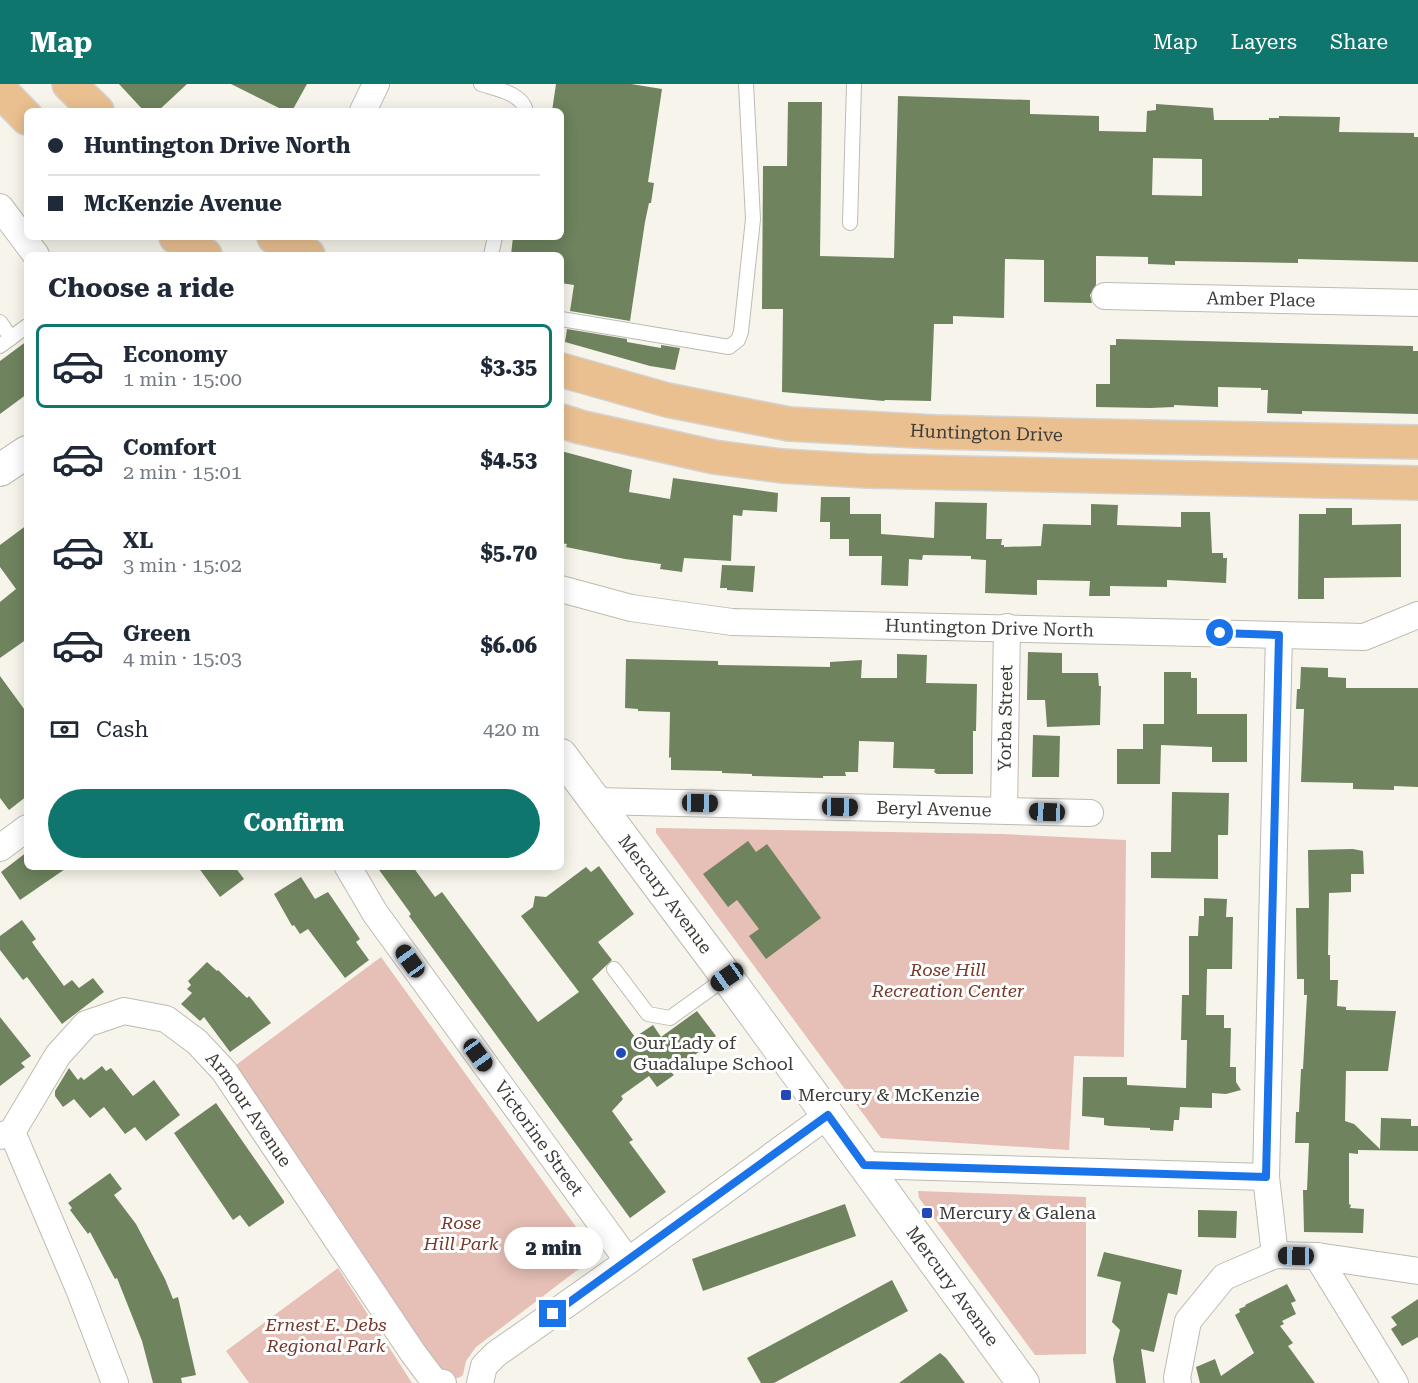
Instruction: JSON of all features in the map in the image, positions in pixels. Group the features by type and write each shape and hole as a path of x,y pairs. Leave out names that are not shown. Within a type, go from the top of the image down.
{"main road":[{"path":"69,84 94,108"},
{"path":"0,90 24,115"},
{"path":"181,240 199,252"},
{"name":"Huntington Drive","path":"564,371 667,400 789,424 936,432 1418,442"},
{"path":"564,422 714,457 782,466 866,471 1418,483"}],"street":[{"path":"364,108 376,84"},
{"path":"0,207 24,239"},
{"name":"Amber Place","path":"1105,296 1418,303"},
{"path":"0,470 24,454"},
{"name":"Huntington Drive North","path":"564,590 631,608 732,622 1364,637 1418,615"},
{"name":"Yorba Street","path":"1004,810 1007,627"},
{"path":"1275,1255 1266,1177 1279,635"},
{"path":"1364,637 1418,635"},
{"name":"Mercury Avenue","path":"564,759 727,977 1023,1383"},
{"name":"Beryl Avenue","path":"596,801 1090,813"},
{"path":"0,848 24,830"},
{"name":"Victorine Street","path":"350,870 375,913 628,1261"},
{"name":"Armour Avenue","path":"115,1383 79,1289 6,1134 58,1055 86,1024 124,1011 166,1019 197,1042 224,1071 413,1353 434,1381 443,1383"},
{"path":"480,1383 484,1366 496,1354 828,1115"},
{"path":"864,1165 1266,1177"},
{"path":"1178,1383 1188,1321 1224,1277 1275,1255 1317,1256 1418,1271"},
{"path":"1317,1256 1395,1383"}],"lane":[{"path":"481,84 515,96 525,108"},
{"path":"564,320 729,347 738,340 741,332 753,219 746,84"},
{"path":"850,223 854,84"},
{"path":"0,322 6,342 24,328"},
{"path":"614,969 648,1014 669,1018 727,977"}],"green space":[{"name":"Rose Hill Recreation Center","path":"656,828 1003,834 1126,840 1124,1057 1074,1056 1069,1150 881,1138 656,833"},
{"name":"Rose Hill Park","path":"381,957 597,1256 595,1260 576,1271 476,1347 466,1361 463,1375 454,1379 440,1373 232,1068"},
{"path":"918,1191 1086,1197 1086,1354 1035,1355 919,1198"},
{"name":"Ernest E. Debs Regional Park","path":"338,1268 412,1383 249,1383 226,1351"}],"building":[{"path":"119,84 187,84 161,108 141,108"},
{"path":"231,84 307,84 294,108 279,108"},
{"path":"556,84 631,84 662,89 648,182 654,183 645,222 630,321 570,311 574,285 564,283 564,252 511,252 513,240 564,240 564,108 552,108"},
{"path":"898,96 1030,100 1030,114 1099,116 1099,131 1146,132 1147,111 1156,110 1156,104 1213,108 1214,120 1269,120 1269,118 1279,118 1279,116 1340,117 1339,132 1414,133 1414,137 1418,137 1418,262 1298,259 1298,263 1175,261 1175,265 1148,264 1148,257 1096,256 1096,285 1090,295 1092,303 1044,302 1044,260 1005,259 1004,318 953,316 953,324 934,324 931,401 884,401 782,392 783,309 762,309 763,166 787,166 788,102 822,102 820,256 894,258","holes":["1153,158 1202,159 1202,196 1152,195"]},
{"path":"567,329 627,339 627,342 661,348 661,345 680,348 675,370 650,366 565,342"},
{"path":"1116,339 1413,346 1413,351 1418,351 1418,414 1302,411 1302,414 1267,413 1268,390 1218,387 1218,407 1174,405 1174,407 1150,408 1096,407 1096,384 1110,384 1110,345 1116,345"},
{"path":"24,343 24,396 0,414 0,361"},
{"path":"564,452 632,470 629,492 670,499 673,478 778,493 777,512 743,510 742,516 733,515 731,561 684,558 682,572 660,569 661,564 566,547 567,544 564,544"},
{"path":"821,497 850,497 850,514 881,514 881,534 934,538 935,502 987,503 986,539 1002,539 1001,545 1004,547 1041,546 1043,524 1091,525 1091,504 1118,505 1117,525 1181,527 1181,512 1210,512 1212,553 1223,553 1223,558 1227,558 1226,583 1167,580 1167,587 1110,586 1110,596 1089,596 1090,581 1037,580 1037,595 985,593 986,560 971,559 971,556 923,555 922,560 909,559 908,586 881,585 882,556 849,556 849,539 830,539 830,522 820,522"},
{"path":"1326,508 1352,508 1352,525 1401,524 1401,577 1324,578 1324,599 1298,599 1299,514 1326,514"},
{"path":"24,527 24,641 0,658 0,602 16,589 0,567 0,545"},
{"path":"722,565 755,566 753,592 720,588"},
{"path":"1028,652 1062,653 1062,673 1098,673 1099,686 1101,686 1100,725 1047,727 1045,700 1027,700"},
{"path":"897,654 927,655 926,683 977,684 976,731 973,731 973,774 937,774 934,772 935,769 893,768 894,742 859,741 858,772 845,772 846,776 823,776 823,778 752,776 752,774 722,773 722,771 671,770 670,712 638,711 638,709 625,708 626,659 718,661 718,665 830,667 830,662 862,660 861,678 897,678"},
{"path":"1301,667 1328,668 1328,677 1346,678 1346,688 1418,688 1418,787 1394,786 1394,790 1353,789 1353,783 1301,782 1304,709 1296,709"},
{"path":"1164,672 1191,672 1191,678 1197,678 1197,714 1247,714 1247,762 1212,762 1212,747 1161,745 1160,784 1117,784 1117,749 1143,749 1143,724 1164,724"},
{"path":"0,676 24,709 24,798 9,810 0,798"},
{"path":"1033,735 1060,736 1059,777 1032,777"},
{"path":"1172,792 1229,793 1228,835 1218,835 1218,879 1151,878 1151,852 1171,852"},
{"path":"748,841 756,852 767,844 821,918 766,959 749,936 759,929 737,900 728,907 703,874"},
{"path":"1353,849 1363,851 1364,874 1351,874 1351,892 1329,893 1330,980 1338,980 1337,1006 1346,1007 1346,1010 1396,1011 1388,1071 1346,1071 1345,1121 1354,1124 1380,1149 1381,1118 1411,1119 1411,1126 1418,1126 1418,1151 1358,1150 1358,1154 1349,1153 1349,1204 1350,1208 1364,1209 1363,1233 1304,1232 1303,1190 1307,1190 1309,1143 1295,1143 1296,1112 1299,1112 1301,1069 1303,1069 1307,995 1304,995 1304,979 1297,979 1296,908 1309,908 1308,850"},
{"path":"24,854 24,870 64,870 20,900 1,872"},
{"path":"599,866 634,914 598,942 612,960 592,979 635,1037 653,1025 661,1037 697,1011 716,1036 706,1044 707,1046 671,1072 674,1075 657,1087 649,1076 621,1096 623,1099 612,1111 633,1140 629,1142 666,1192 630,1218 409,916 411,914 379,870 415,870 435,897 442,892 538,1022 579,992 521,916 533,907 535,896 546,897 586,867 591,872"},
{"path":"200,870 237,870 244,879 220,897"},
{"path":"301,877 315,899 328,892 360,939 356,942 369,960 345,978 308,929 300,934 294,925 292,926 274,894"},
{"path":"1204,898 1227,899 1226,917 1233,917 1232,969 1207,969 1206,1015 1224,1015 1224,1028 1231,1028 1230,1067 1236,1067 1236,1082 1241,1090 1226,1094 1212,1093 1212,1108 1180,1107 1179,1120 1174,1120 1173,1131 1110,1126 1104,1125 1104,1118 1082,1116 1083,1077 1127,1077 1127,1085 1186,1088 1187,1040 1181,1040 1182,995 1189,995 1189,936 1198,936 1199,916 1204,916"},
{"path":"22,920 36,939 32,942 64,986 72,980 79,988 93,978 104,992 62,1024 27,977 23,980 0,950 0,936"},
{"path":"207,962 247,998 249,996 271,1023 230,1052 204,1017 200,1021 181,1004 192,993 187,989 191,985 188,981"},
{"path":"0,1017 31,1056 21,1063 25,1067 0,1086"},
{"path":"102,1066 106,1071 111,1068 133,1096 154,1080 180,1115 146,1141 135,1127 125,1134 104,1107 90,1118 74,1099 63,1107 55,1096 55,1091 69,1068 78,1080 81,1077 84,1080"},
{"path":"216,1103 284,1201 249,1227 240,1215 233,1220 174,1133"},
{"path":"110,1173 122,1189 114,1195 136,1224 173,1299 178,1297 196,1375 181,1378 182,1383 153,1383 142,1341 117,1278 115,1279 90,1232 88,1234 70,1210 72,1208 68,1203"},
{"path":"845,1204 856,1236 703,1291 692,1259"},
{"path":"1198,1210 1237,1211 1236,1238 1198,1237"},
{"path":"1104,1252 1182,1270 1177,1295 1168,1293 1154,1352 1141,1349 1146,1383 1116,1383 1113,1359 1120,1330 1112,1322 1121,1282 1097,1276"},
{"path":"892,1280 908,1311 774,1383 761,1383 747,1358"},
{"path":"1287,1284 1296,1301 1291,1303 1296,1314 1282,1321 1284,1324 1280,1326 1293,1343 1288,1346 1315,1383 1200,1383 1196,1367 1215,1359 1221,1376 1254,1353 1235,1315 1245,1305"},
{"path":"1418,1299 1418,1337 1402,1346 1391,1329 1397,1325 1391,1317"},
{"path":"940,1353 965,1383 899,1383"}],"place":[{"name":"Our Lady of Guadalupe School","path":"621,1053"},
{"name":"Mercury & McKenzie","path":"786,1095"},
{"name":"Mercury & Galena","path":"927,1213"}],"route":[{"path":"553,1314 828,1115 864,1165 1266,1177 1279,635 1220,633"}]}
